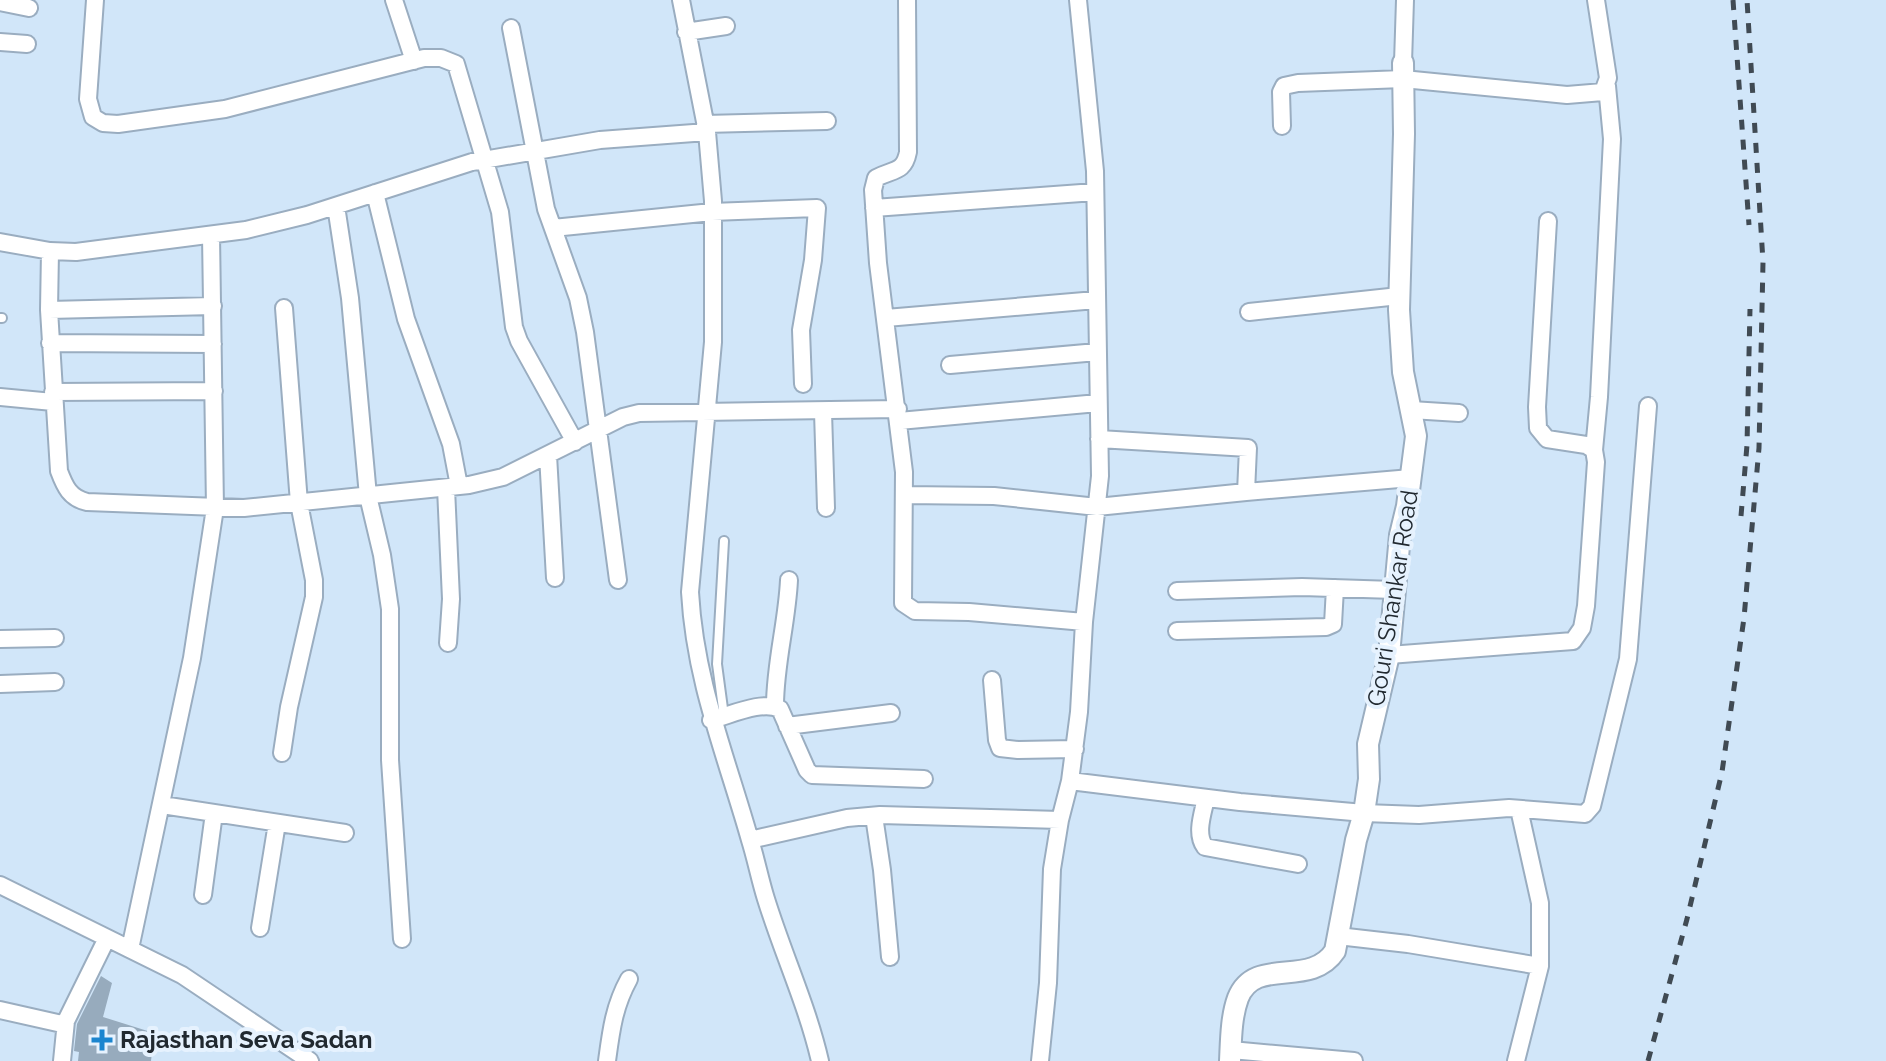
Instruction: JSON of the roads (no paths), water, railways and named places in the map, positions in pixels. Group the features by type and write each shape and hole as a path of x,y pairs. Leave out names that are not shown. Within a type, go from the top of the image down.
{"street":[{"path":"95,0 88,99 93,117 103,123 118,124 225,109 414,61 441,58 456,64 505,232 514,327 575,442"},
{"path":"394,0 414,61"},
{"path":"681,0 706,128 712,212 713,342 690,592 692,629 766,900 809,1017 820,1061"},
{"path":"907,0 908,152 906,163 876,178 873,190 904,495 903,603 907,609 925,612 969,612 1084,622"},
{"path":"1040,1061 1048,983 1052,869 1075,749 1084,622 1100,476 1095,192 1078,0"},
{"path":"1403,71 1405,0"},
{"path":"1389,655 1573,641 1577,638 1586,606 1612,139 1608,78 1596,0"},
{"path":"0,2 29,8"},
{"path":"686,32 726,26"},
{"path":"511,28 534,151 553,228 578,298 600,429 618,580"},
{"path":"0,42 27,44"},
{"path":"1282,126 1281,92 1284,86 1298,83 1403,71 1567,95 1596,94 1603,92 1607,86"},
{"name":"Gouri Shankar Road","path":"1230,1056 1233,1018 1246,984 1259,976 1311,970 1328,962 1335,951 1364,813 1369,779 1368,744 1389,655 1400,535 1416,436 1403,372 1399,296 1403,71"},
{"path":"0,242 50,251 76,252 246,230 485,160 600,140 706,128 827,121"},
{"path":"874,208 1095,192"},
{"path":"375,193 406,319 451,444 453,487 448,643"},
{"path":"336,206 350,298 368,496 382,555 390,609 390,760 402,939"},
{"path":"553,228 712,212 817,208 813,260 801,330 803,384"},
{"path":"1548,221 1538,428 1547,439 1586,445 1594,450"},
{"path":"130,949 192,658 215,508 211,235"},
{"path":"50,251 50,343 59,471 69,493 78,500 215,508 299,503 453,487 503,477 623,417 639,413 707,411 898,415 1098,403"},
{"path":"1249,312 1399,296"},
{"path":"886,318 1096,300"},
{"path":"49,310 213,306"},
{"path":"282,753 314,597 314,580 299,503 284,308"},
{"path":"50,343 213,344"},
{"path":"950,365 1097,352"},
{"path":"0,397 214,391"},
{"path":"1070,781 1364,813 1419,815 1519,809 1585,814 1592,806 1628,659 1648,406"},
{"path":"1411,410 1459,413"},
{"path":"823,412 826,508"},
{"path":"1099,439 1248,448 1246,492"},
{"path":"548,455 555,578"},
{"path":"904,495 994,496 1097,507 1411,478"},
{"path":"775,706 775,677 787,612 789,580"},
{"path":"1177,631 1326,627 1333,624 1335,588"},
{"path":"1177,591 1394,590"},
{"path":"0,639 55,638"},
{"path":"992,680 1000,748 1075,749"},
{"path":"0,684 55,682"},
{"path":"718,718 756,708 775,706 780,709 812,775 924,779"},
{"path":"787,726 891,713"},
{"path":"1206,798 1200,832 1205,847 1298,864"},
{"path":"162,805 345,833"},
{"path":"1516,1061 1540,966 1540,903 1519,809"},
{"path":"203,895 214,813"},
{"path":"750,840 847,818 874,816 1060,820"},
{"path":"874,816 890,957"},
{"path":"260,928 277,823"},
{"path":"0,885 182,975 310,1061"},
{"path":"1338,936 1540,966"},
{"path":"62,1061 66,1021 107,938"},
{"path":"607,1061 618,1000 629,979"},
{"path":"0,1010 53,1024 66,1021"},
{"path":"1230,1056 1354,1061"}],"lane":[{"path":"718,718 717,664 724,541"}],"railway":[{"path":"1733,0 1749,225"},
{"path":"1648,1061 1687,919 1722,772 1744,618 1759,448 1763,262 1747,0"},
{"path":"1741,516 1747,445 1750,309"}],"place":[{"name":"Rajasthan Seva Sadan","path":"102,1040"}]}
